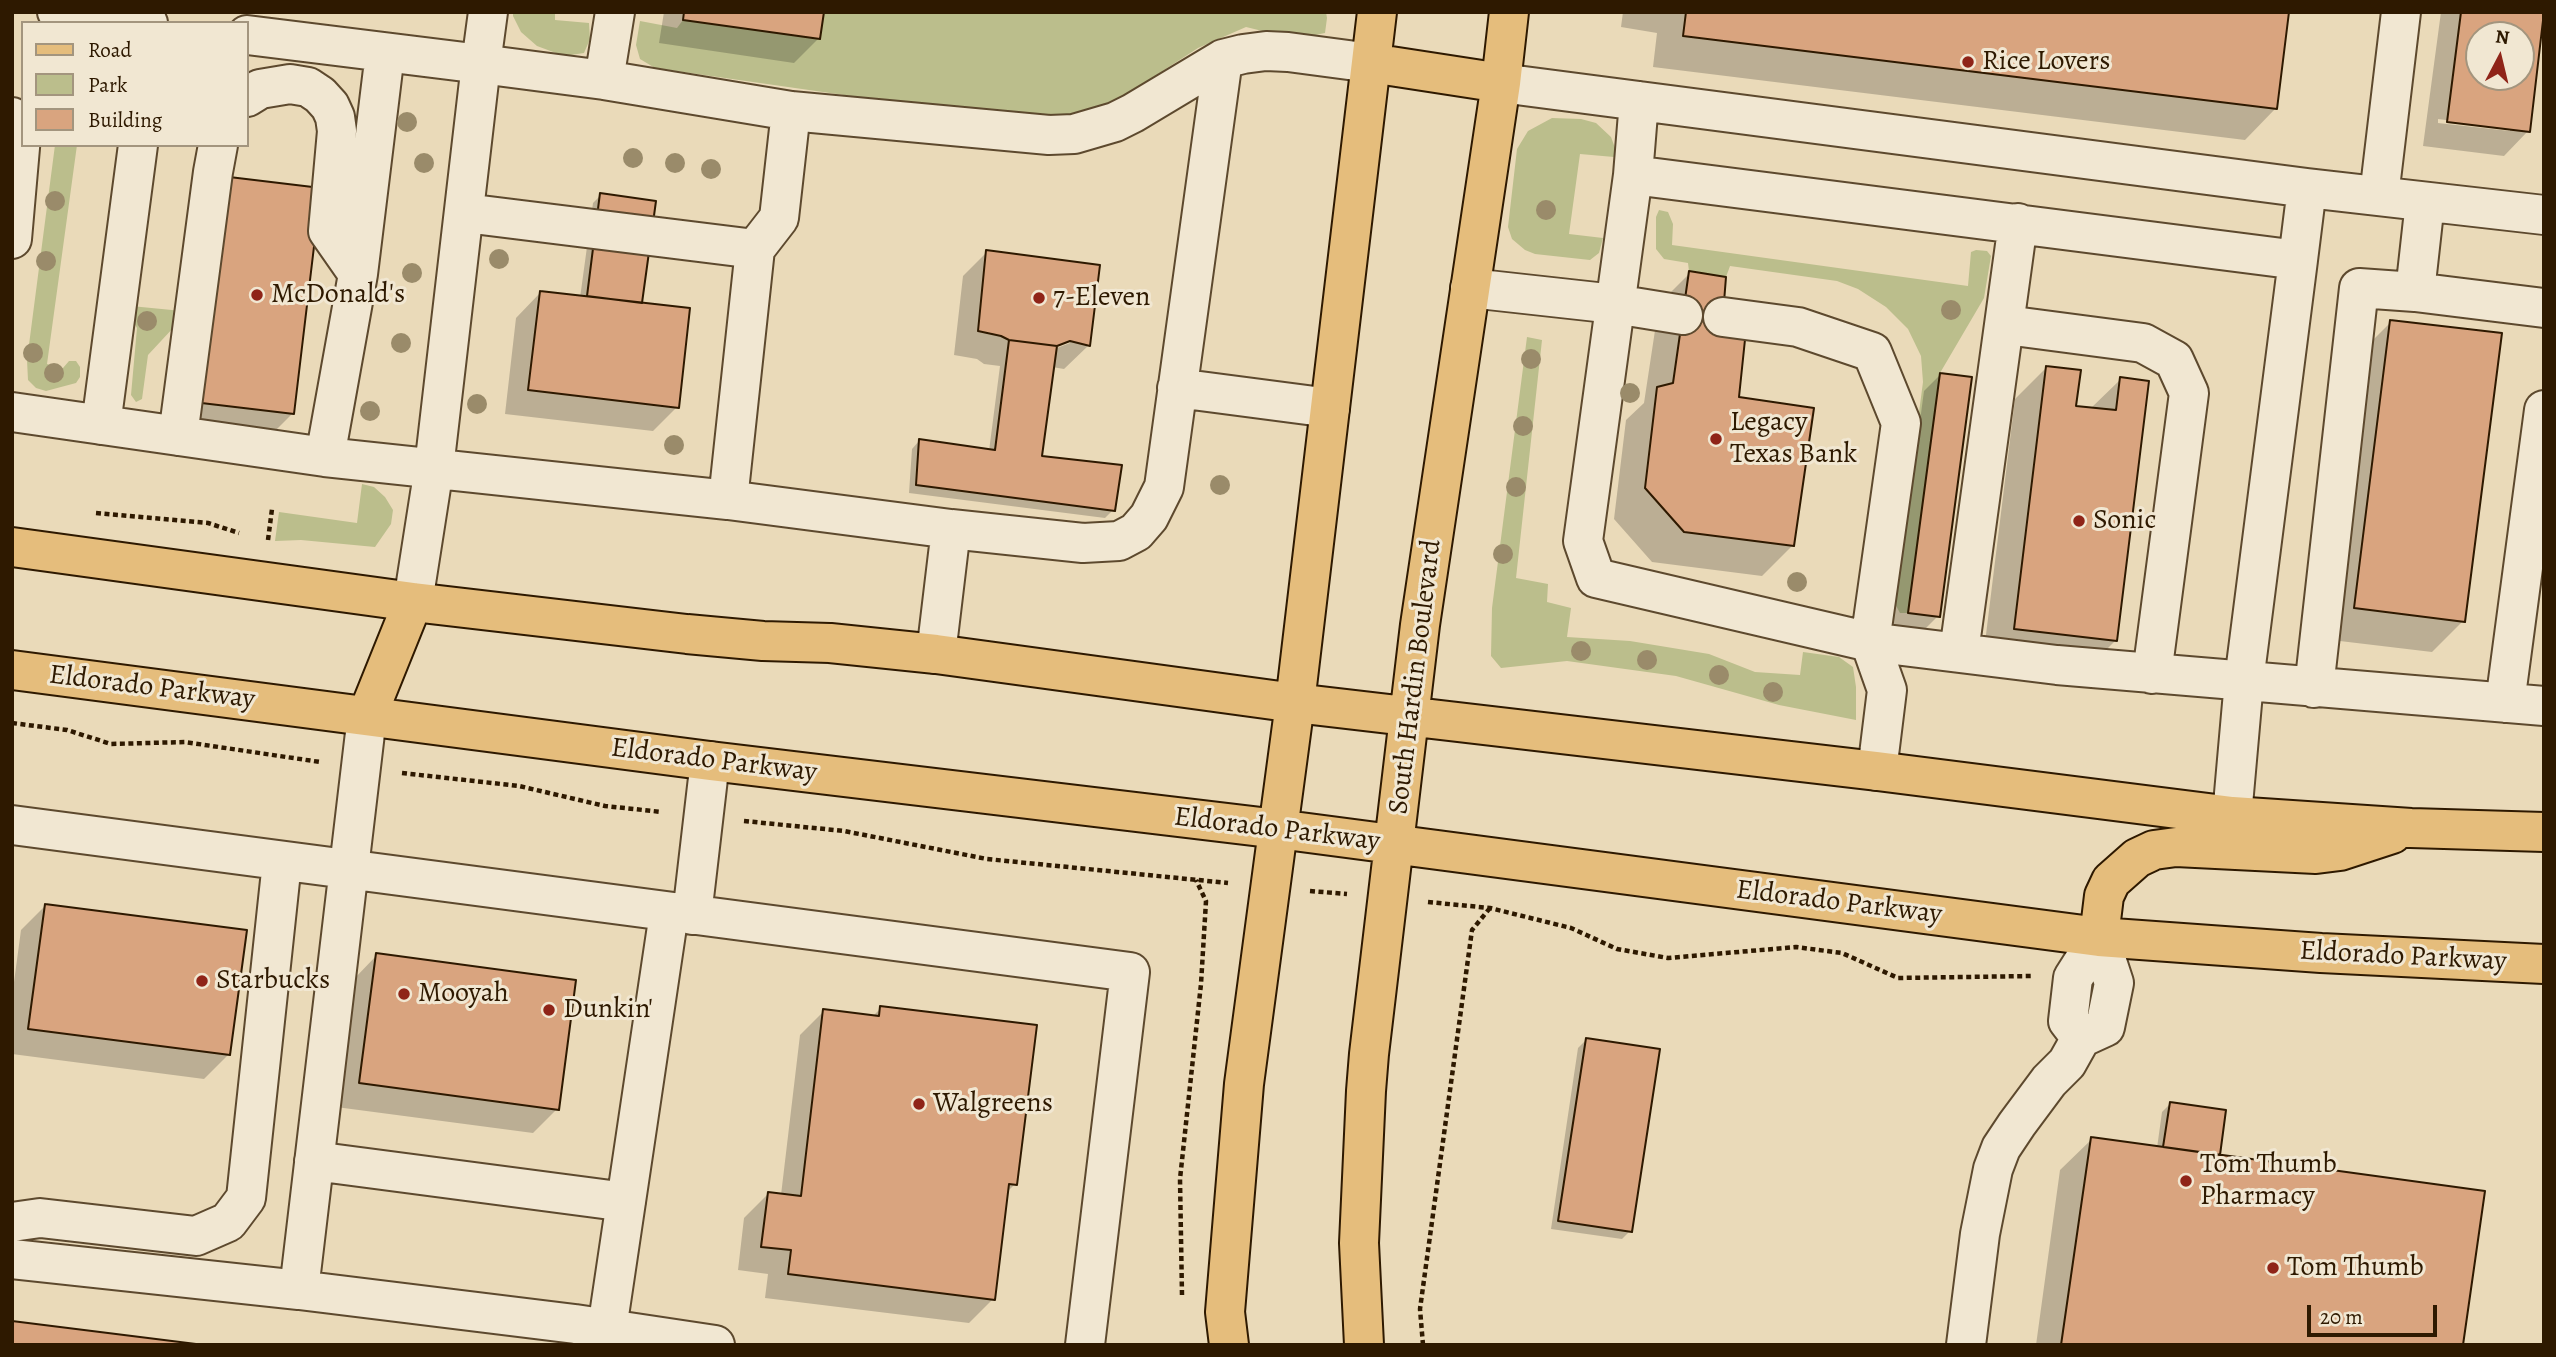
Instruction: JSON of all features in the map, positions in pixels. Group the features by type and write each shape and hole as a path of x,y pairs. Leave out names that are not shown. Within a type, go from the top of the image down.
{"main road":[{"path":"1228,1345 1225,1312 1244,1084 1295,703 1377,12"},
{"name":"South Hardin Boulevard","path":"1364,1345 1359,1243 1366,1091 1420,625 1501,83 1509,12"},
{"path":"1371,63 1501,83"},
{"path":"12,547 414,602 687,634 763,641 830,643 936,654 1295,703 1877,771 2232,816 2411,828 2544,832"},
{"path":"367,716 414,602"},
{"name":"Eldorado Parkway","path":"12,670 710,761 1278,829 2099,937 2321,953 2544,964"},
{"path":"2099,937 2104,896 2111,881 2137,858 2154,850 2176,847 2316,854 2340,851 2411,828"}],"lane":[{"path":"57,12 131,21"},
{"path":"414,602 434,468 488,12"},
{"path":"604,80 615,12"},
{"path":"2379,196 2401,12"},
{"path":"248,35 604,80 791,111 1049,135 1074,134 1115,122 1223,59 1266,51 1371,63"},
{"path":"325,457 358,274 385,53"},
{"path":"12,412 325,457 728,500 951,529 1093,543 1119,541 1136,532 1149,517 1164,487 1223,59"},
{"path":"248,96 260,89 290,83 308,87 330,106 337,131 328,231 358,274"},
{"path":"1501,83 2307,188 2544,215"},
{"path":"1639,101 1633,175 1583,541 1596,578 1870,642 2057,665 2544,706"},
{"path":"728,500 755,249 779,218 791,111"},
{"path":"12,239 21,136"},
{"path":"101,425 138,147"},
{"path":"178,436 218,147"},
{"path":"1633,175 2298,260"},
{"path":"2232,816 2244,681 2307,188"},
{"path":"2415,292 2425,202"},
{"path":"465,214 755,249"},
{"path":"1959,652 2018,223"},
{"path":"1470,288 1615,304 1683,315"},
{"path":"2314,688 2359,288 2544,308"},
{"path":"1723,317 1798,327 1872,352 1901,423 1870,642 1887,690 1877,771"},
{"path":"2006,325 2143,343 2174,360 2189,393 2152,674"},
{"path":"1177,388 1330,408"},
{"path":"2505,703 2544,410"},
{"path":"936,654 951,529"},
{"path":"299,1290 367,716"},
{"path":"584,1333 626,1202 680,914 703,817 710,761"},
{"path":"12,825 1130,972 1085,1345"},
{"path":"12,1222 40,1218 196,1236 229,1222 246,1198 282,862"},
{"path":"1966,1345 1980,1234 1993,1169 2001,1149 2017,1124 2049,1081 2067,1063 2081,1038 2068,1021 2073,978 2099,937"},
{"path":"314,1161 626,1202"},
{"path":"12,1259 299,1290 584,1333 715,1345"}],"path":[{"path":"12,723 67,730 111,744 185,742 360,768 519,786 605,806 844,831 986,859 1490,908 1571,928 1616,949 1668,958 1796,947 1842,953 1898,978 2033,976"},
{"path":"1182,1305 1180,1179 1206,901 1196,880"},
{"path":"1423,1345 1420,1309 1472,930 1490,908"}],"green space":[{"path":"513,12 555,12 555,20 589,23 590,39 584,53 564,56 537,46 521,32"},
{"path":"824,12 1326,12 1327,18 1325,33 1295,39 1246,27 1198,48 1104,109 1054,125 655,68 640,59 636,45 640,21 677,28 683,20 820,39"},
{"path":"1552,118 1581,119 1596,123 1611,137 1615,148 1614,157 1580,154 1569,234 1603,238 1599,253 1590,260 1535,254 1525,250 1512,239 1508,227 1517,149 1528,131"},
{"path":"55,147 77,147 47,364 63,368 69,361 76,361 80,367 80,377 76,383 46,391 36,388 28,380 27,360"},
{"path":"1659,210 1668,212 1673,224 1672,245 1968,286 1971,252 1987,251 1991,256 1984,298 1940,373 1908,613 1900,613 1894,602 1923,382 1921,356 1908,329 1886,307 1858,289 1837,281 1730,266 1726,277 1689,271 1688,263 1664,259 1656,249 1656,217"},
{"path":"131,306 182,311 174,327 148,355 142,399 136,402 131,395 137,328 130,316"},
{"path":"1527,337 1542,340 1516,578 1548,584 1547,602 1571,608 1567,637 1630,641 1709,654 1755,672 1800,675 1803,652 1839,657 1853,667 1856,720 1779,705 1676,676 1567,661 1501,668 1491,656 1492,608"},
{"path":"362,484 374,487 385,497 393,510 391,524 375,547 301,540 275,541 279,512 357,523"}],"building":[{"path":"684,12 824,12 820,39 683,20"},
{"path":"1686,12 2289,12 2277,109 1683,36"},
{"path":"2461,12 2544,12 2535,89 2535,21 2465,21 2465,91 2535,91 2530,132 2447,122"},
{"name":"McDonald's","path":"221,176 321,188 294,414 193,402"},
{"path":"600,193 656,201 642,303 587,296"},
{"name":"7-Eleven","path":"986,250 1100,265 1090,346 1070,341 1057,346 1009,340 978,331"},
{"path":"1689,271 1726,277 1722,327 1746,330 1739,397 1814,408 1794,546 1684,532 1645,488 1657,387 1673,383"},
{"path":"540,291 690,308 679,408 528,390"},
{"path":"2390,320 2502,333 2465,622 2354,608"},
{"name":"7-Eleven","path":"1009,340 1057,346 1042,456 1122,465 1115,511 916,485 919,439 995,450"},
{"name":"Sonic","path":"2046,366 2081,370 2076,406 2116,410 2120,377 2149,381 2117,641 2014,629"},
{"path":"1940,373 1972,377 1940,617 1908,613"},
{"path":"45,904 247,930 230,1055 28,1029"},
{"path":"376,953 576,980 559,1110 359,1083"},
{"name":"Walgreens","path":"880,1006 1037,1025 1017,1185 1009,1184 995,1300 788,1274 791,1250 761,1247 768,1192 801,1196 823,1009 879,1016"},
{"path":"1586,1038 1660,1049 1632,1232 1558,1221"},
{"path":"2170,1102 2226,1110 2220,1155 2163,1147"},
{"name":"Tom Thumb","path":"2091,1137 2485,1191 2463,1345 2061,1345"},
{"path":"12,1321 204,1345 12,1345"}],"place":[{"name":"Rice Lovers","path":"1968,62"},
{"name":"McDonald's","path":"257,295"},
{"name":"7-Eleven","path":"1039,298"},
{"name":"Legacy Texas Bank","path":"1716,439"},
{"name":"Sonic","path":"2079,521"},
{"name":"Starbucks","path":"202,981"},
{"name":"Mooyah","path":"404,994"},
{"name":"Dunkin'","path":"549,1010"},
{"name":"Walgreens","path":"919,1104"},
{"name":"Tom Thumb Pharmacy","path":"2186,1181"},
{"name":"Tom Thumb","path":"2273,1268"}]}
